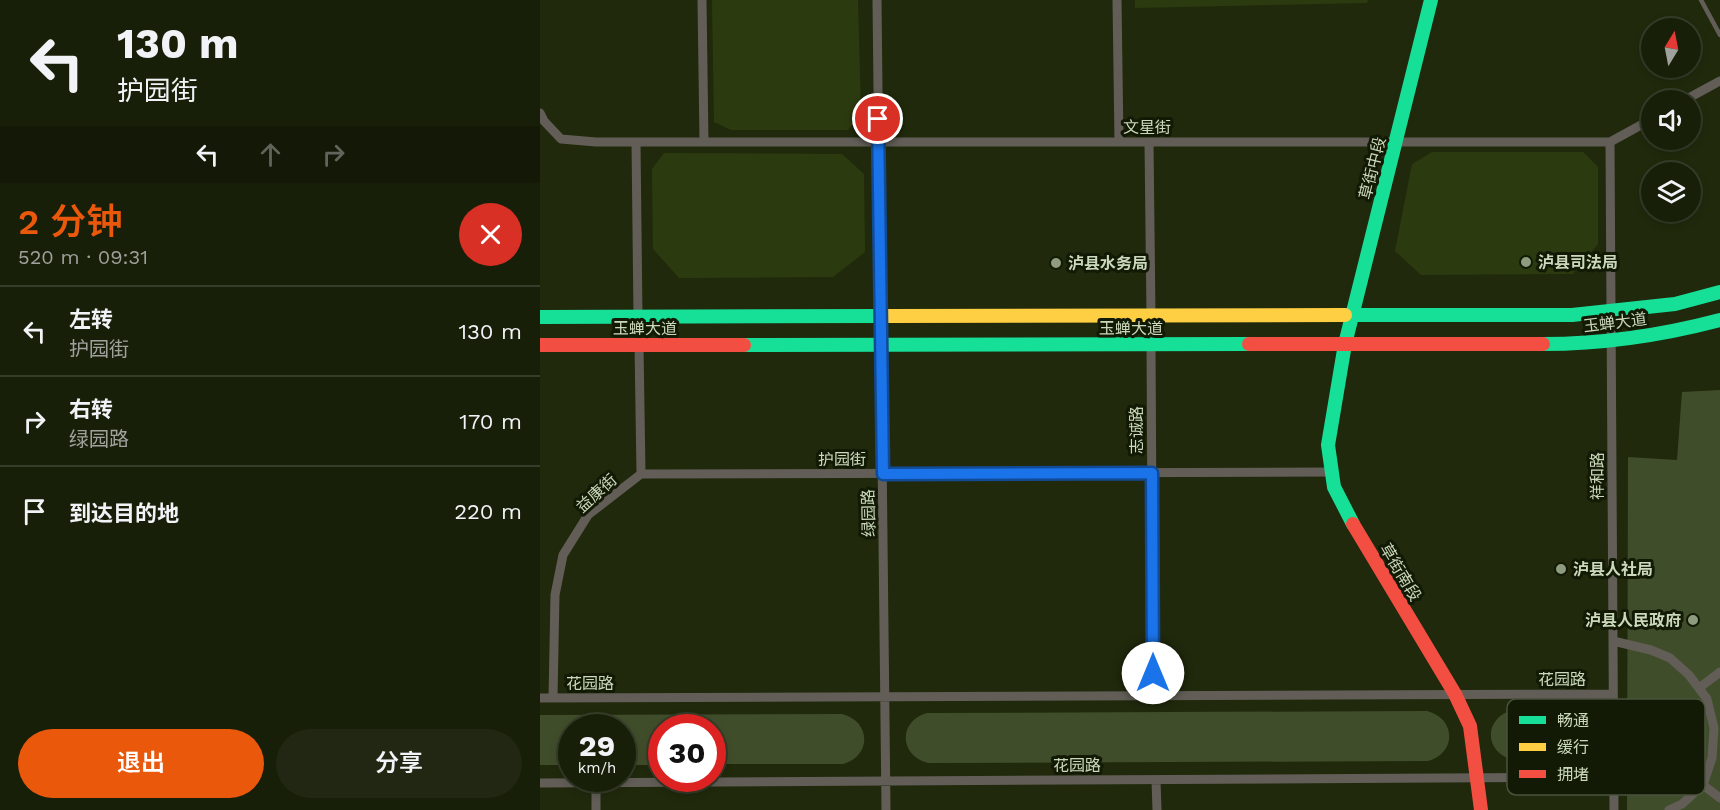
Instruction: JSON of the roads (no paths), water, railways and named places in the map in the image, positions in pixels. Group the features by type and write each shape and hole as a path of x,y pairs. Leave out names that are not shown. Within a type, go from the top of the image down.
{"main road":[{"name":"草街中段","path":"1345,344 1431,0"},
{"name":"玉蝉大道","path":"540,317 1572,315 1675,304 1720,292"},
{"name":"玉蝉大道","path":"540,345 1571,344 1677,331 1720,320"},
{"name":"草街南段","path":"1345,344 1328,446 1334,487 1354,526 1455,694 1470,726 1481,810"}],"street":[{"path":"702,0 704,142"},
{"name":"绿园路","path":"877,0 886,810"},
{"path":"1117,0 1119,142"},
{"path":"1701,91 1720,81"},
{"name":"文星街","path":"540,114 543,121 561,139 596,142 1610,142 1641,125"},
{"path":"636,142 638,317"},
{"path":"1149,142 1150,316"},
{"name":"祥和路","path":"1610,142 1613,699"},
{"name":"志诚路","path":"1151,344 1153,696"},
{"name":"益康街","path":"553,698 555,595 563,555 588,515 640,474 639,345"},
{"name":"护园街","path":"640,474 1332,472"},
{"path":"1613,641 1651,650 1670,658 1689,675 1707,699 1714,728 1712,758 1705,778"},
{"path":"1699,688 1720,672"},
{"name":"花园路","path":"540,698 1613,694"},
{"name":"花园路","path":"636,783 1507,778"},
{"path":"1156,780 1157,810"},
{"name":"花园路","path":"540,783 558,783"},
{"path":"1705,786 1720,798"},
{"path":"596,792 596,810"},
{"name":"祥和路","path":"1614,795 1614,810"},
{"path":"1669,810 1682,804 1691,795"}],"lane":[{"path":"1701,0 1720,35"}],"place":[{"name":"泸县司法局","path":"1526,262"},
{"name":"泸县水务局","path":"1056,263"},
{"name":"泸县人社局","path":"1561,569"},
{"name":"泸县人民政府","path":"1693,620"}]}
